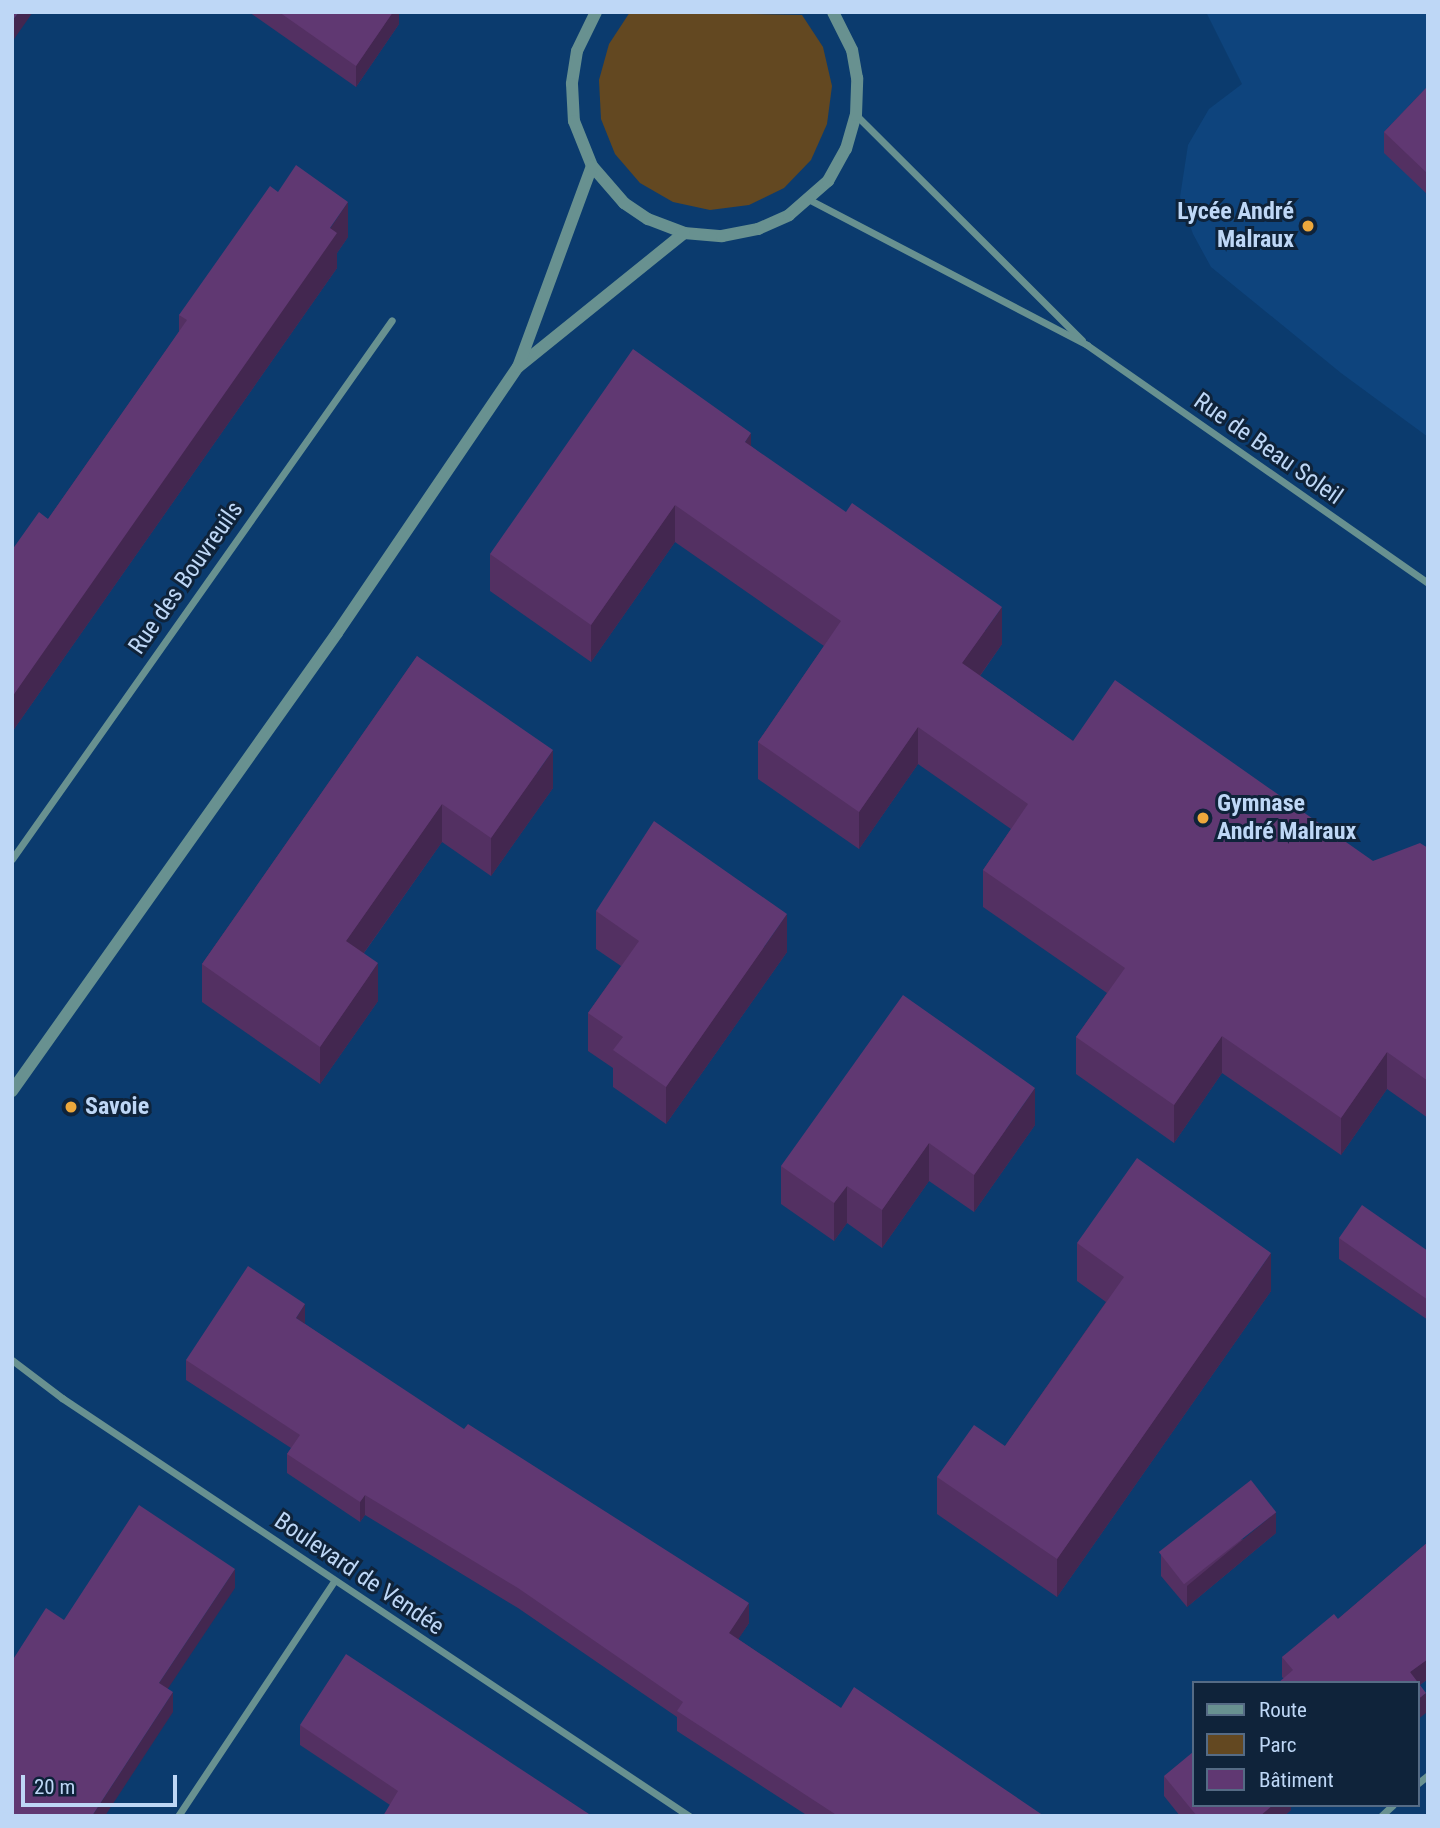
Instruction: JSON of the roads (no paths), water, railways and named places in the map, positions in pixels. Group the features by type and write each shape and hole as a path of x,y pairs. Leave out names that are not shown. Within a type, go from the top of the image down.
{"street":[{"path":"593,13 577,51 572,85 578,135 592,166 624,203 663,227 684,233 744,233 769,226 810,200 846,149 856,115 857,78 852,50 833,12"},
{"name":"Rue de Beau Soleil","path":"856,115 1087,345"},
{"path":"12,1091 337,633 518,367 592,166"},
{"name":"Rue de Beau Soleil","path":"810,200 1087,345 1428,583"},
{"path":"518,367 684,233"},
{"name":"Rue des Bouvreuils","path":"12,859 392,320"},
{"name":"Boulevard de Vendée","path":"12,1360 334,1581 689,1816"},
{"path":"178,1816 334,1581"}],"place":[{"name":"Lycée André Malraux","path":"1308,226"},
{"name":"Gymnase André Malraux","path":"1203,818"},
{"name":"Savoie","path":"71,1107"}]}
